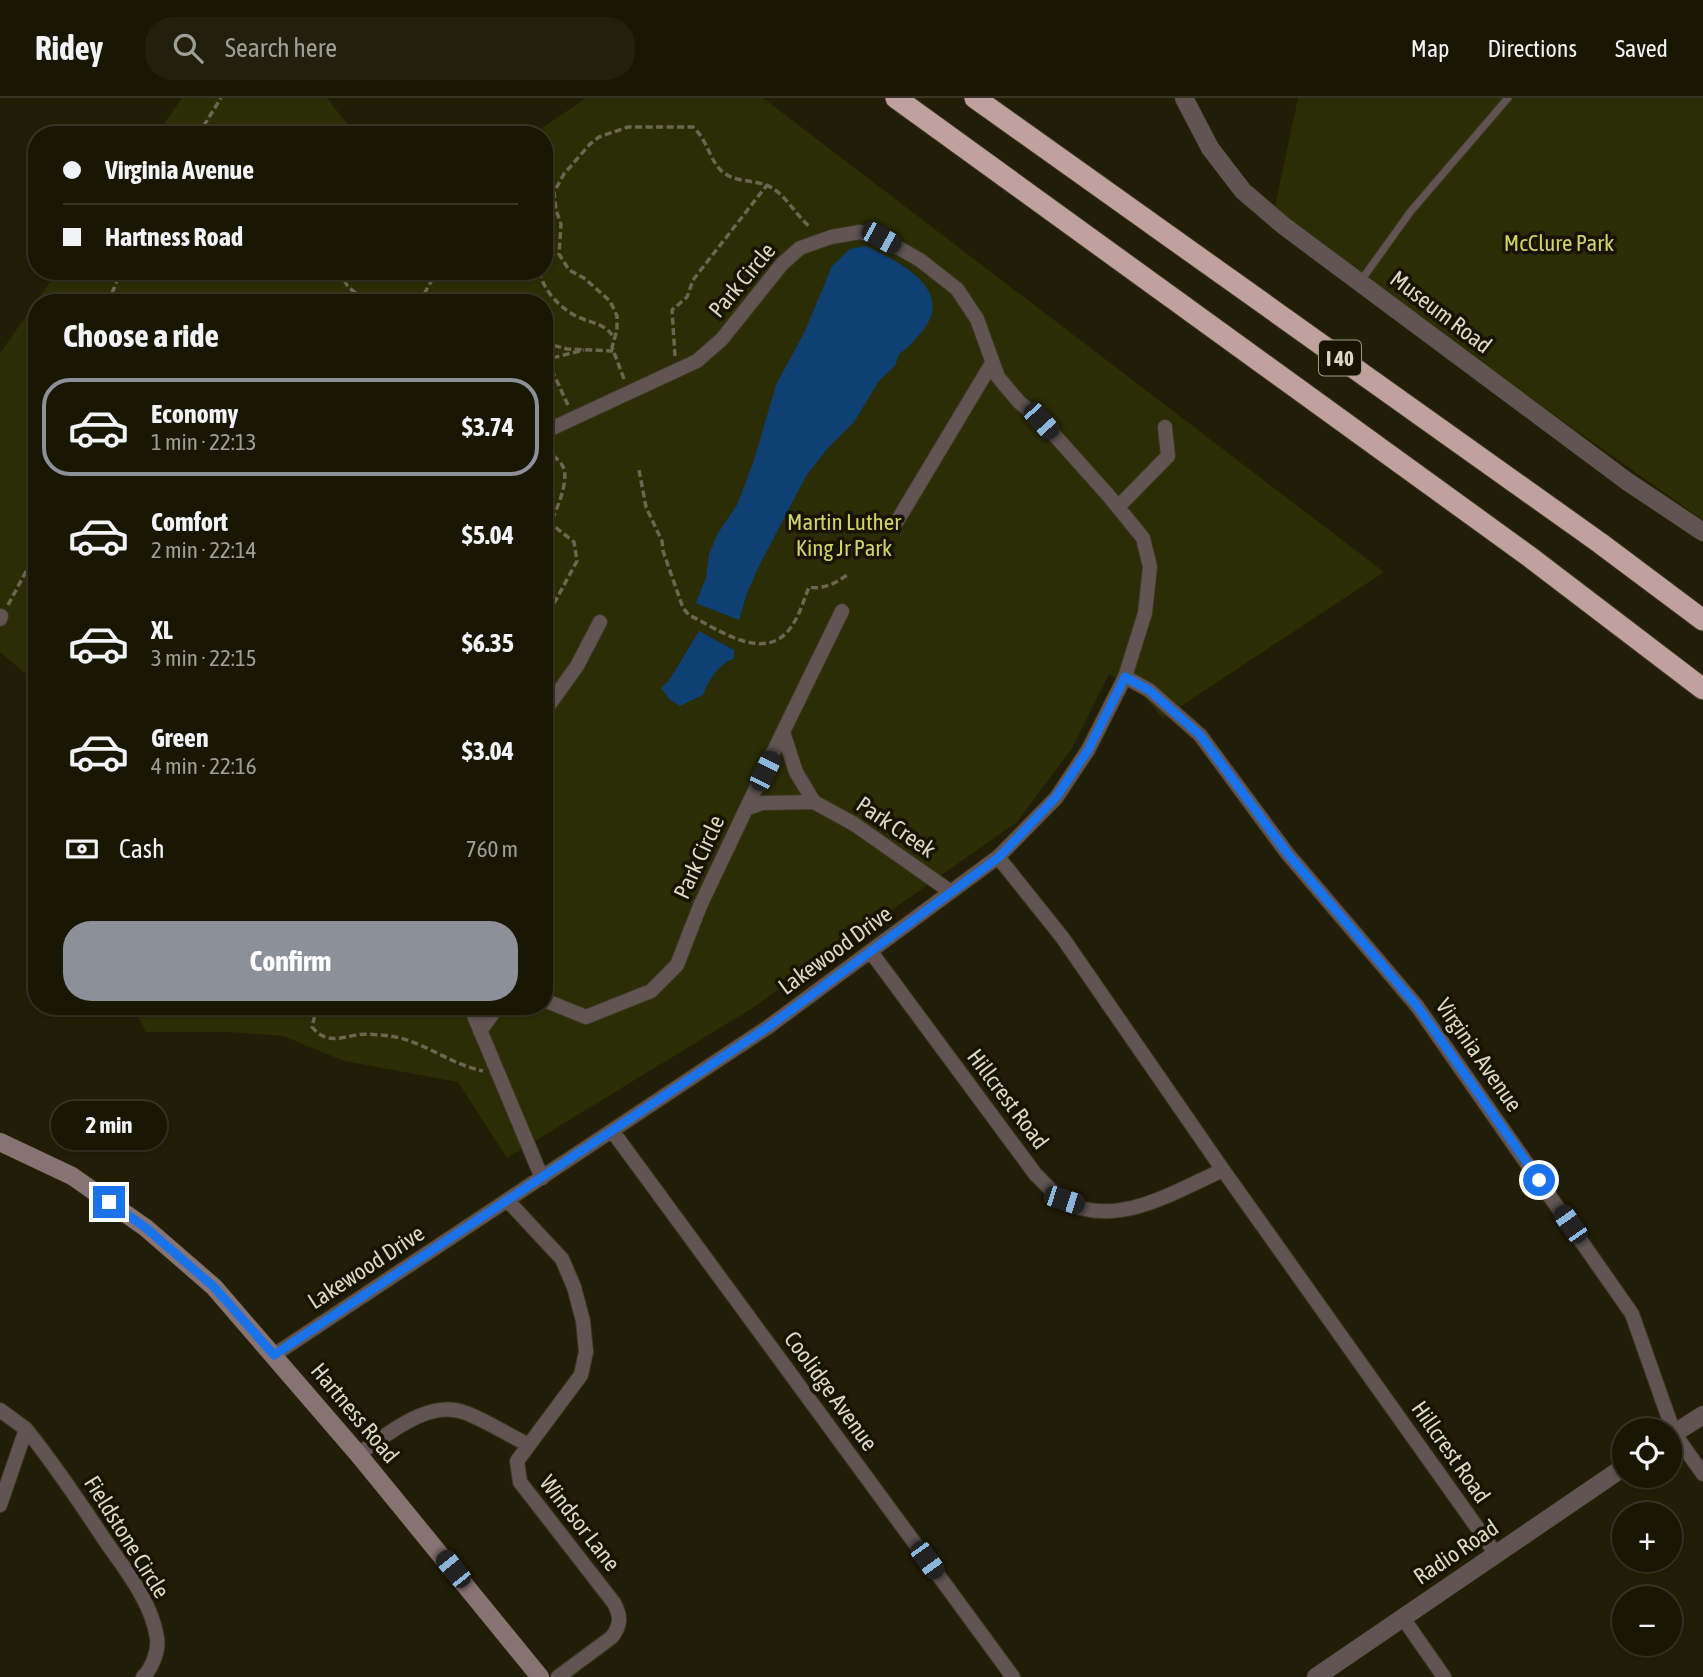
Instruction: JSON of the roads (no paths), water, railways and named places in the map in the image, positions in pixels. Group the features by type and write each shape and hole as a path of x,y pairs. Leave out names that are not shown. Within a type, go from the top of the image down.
{"highway":[{"name":"I 40","path":"896,98 1530,557 1703,689"},
{"name":"I 40","path":"975,98 1589,535 1703,620"}],"main road":[{"name":"Hartness Road","path":"0,1142 72,1176 146,1228 214,1287 358,1454 540,1677"}],"street":[{"name":"Museum Road","path":"1184,98 1210,148 1243,191 1284,226 1628,482 1703,532"},
{"name":"Park Circle","path":"553,428 697,361 722,339 782,264 800,248 831,237 860,232 881,238 920,260 957,289 977,319 998,377 1118,507"},
{"path":"895,523 992,363"},
{"path":"1118,507 1168,456 1165,427"},
{"name":"Lakewood Drive","path":"274,1355 768,1027 999,857 1056,797 1088,750 1125,677 1145,613 1150,568 1143,538 1118,507"},
{"path":"746,809 842,611"},
{"path":"553,699 577,666 600,622"},
{"name":"Virginia Avenue","path":"1125,677 1149,690 1200,735 1287,853 1417,1006 1632,1314 1667,1418"},
{"path":"783,732 796,772 814,802"},
{"name":"Park Circle","path":"553,1004 586,1017 651,991 677,965 700,906 746,809 762,803 814,802"},
{"name":"Park Creek","path":"814,802 854,824 951,892"},
{"name":"Hillcrest Road","path":"999,857 1062,937 1223,1170 1496,1555"},
{"name":"Hillcrest Road","path":"871,952 1036,1175 1064,1200 1100,1212 1138,1208 1223,1170"},
{"path":"474,1015 542,1178"},
{"path":"480,1031 492,1015"},
{"name":"Coolidge Avenue","path":"613,1132 1013,1677"},
{"name":"Windsor Lane","path":"507,1200 562,1259 574,1287 583,1321 586,1352 581,1375 517,1461 520,1482 619,1613 618,1629 612,1637 558,1677"},
{"path":"358,1454 408,1422 427,1412 440,1409 465,1412 529,1445"},
{"name":"Fieldstone Circle","path":"0,1410 26,1429 62,1475 123,1566 150,1612 158,1640 151,1668 143,1677"},
{"path":"1682,1428 1703,1415"},
{"path":"0,1505 26,1429"},
{"name":"Virginia Avenue","path":"1682,1447 1703,1474"},
{"name":"Radio Road","path":"1316,1677 1612,1475"},
{"path":"1403,1618 1444,1677"}],"lane":[{"path":"1360,282 1411,211 1508,98"}],"water":[{"path":"866,246 895,261 921,281 929,292 933,305 930,320 899,354 895,366 879,381 854,422 827,449 806,476 759,566 739,620 696,603 706,578 709,554 718,533 737,505 753,463 776,385 805,331 832,266 850,249"},
{"path":"699,631 734,650 734,658 715,673 703,695 680,706 669,699 661,688 670,679"}],"park label":[{"name":"McClure Park","path":"1559,243"},
{"name":"Martin Luther King Jr Park","path":"844,535"}]}
